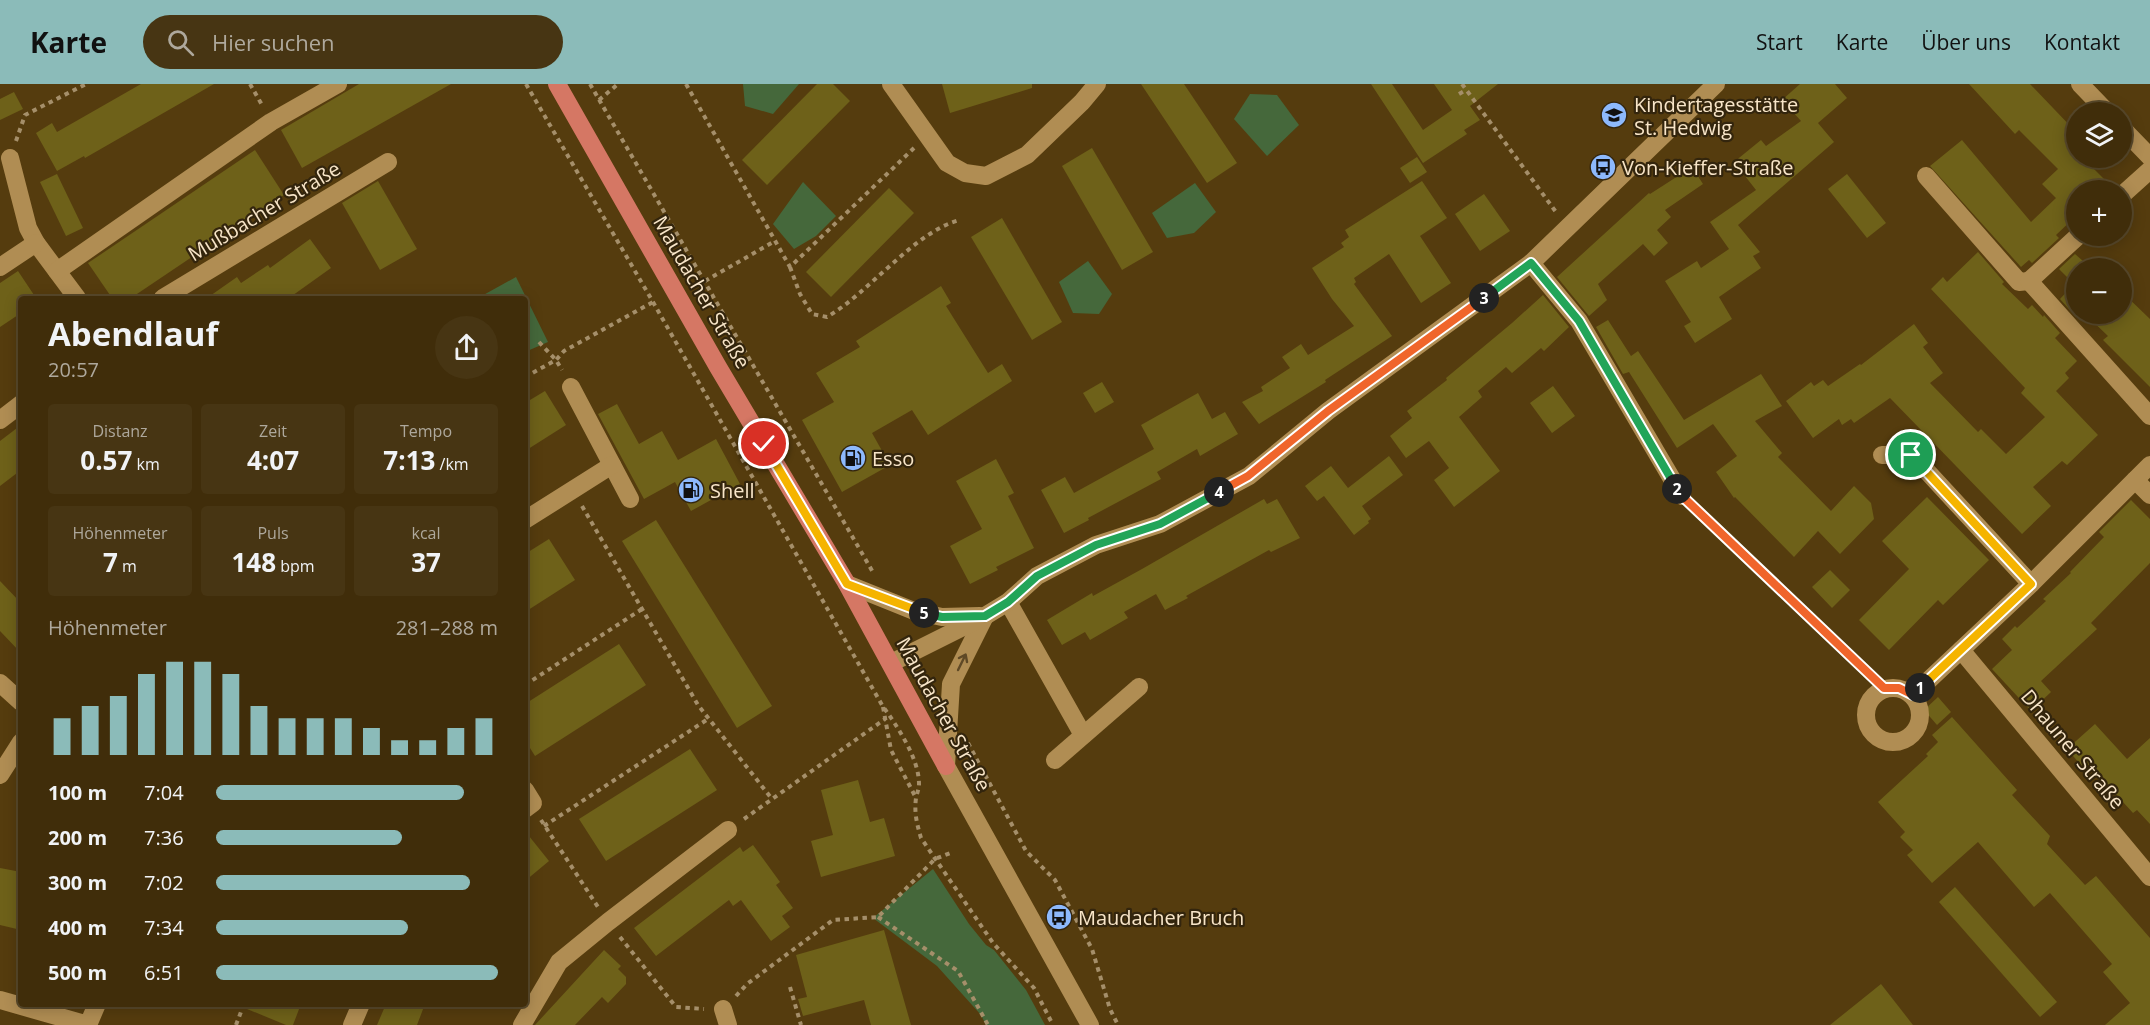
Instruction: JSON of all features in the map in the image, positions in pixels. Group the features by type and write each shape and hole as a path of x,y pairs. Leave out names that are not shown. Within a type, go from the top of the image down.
{"main road":[{"name":"Maudacher Straße","path":"557,84 718,367 847,584 946,766"}],"street":[{"path":"57,271 271,122 338,84"},
{"path":"891,84 947,163 965,173 986,176 1028,155 1097,84"},
{"path":"891,663 985,616 1008,602 1037,576 1086,550 1160,524 1248,476 1328,411 1531,263 1716,84"},
{"path":"2080,84 2097,102"},
{"path":"2132,138 2150,157"},
{"path":"10,158 28,228 36,243 76,296"},
{"name":"Mußbacher Straße","path":"166,296 388,162"},
{"path":"2132,186 2150,170"},
{"path":"1926,176 2019,282 2029,281 2067,246"},
{"path":"0,267 36,243"},
{"path":"1531,263 1579,321 1682,496"},
{"path":"2029,281 2150,416"},
{"path":"570,387 630,499"},
{"path":"0,420 18,406"},
{"path":"1882,455 1911,455 2031,584"},
{"path":"528,518 612,465"},
{"path":"1913,695 2031,584 2150,465"},
{"path":"2135,480 2150,495"},
{"path":"847,584 914,611 942,617 985,616"},
{"path":"1008,602 1083,735"},
{"path":"946,766 951,684 985,616"},
{"name":"Dhauner Straße","path":"1961,650 2150,877"},
{"path":"0,683 18,699"},
{"path":"1054,760 1139,687"},
{"path":"1884,688 1899,688 1913,695 1921,711 1917,729 1902,741 1884,741 1870,729 1866,721 1866,712 1872,696 1884,688"},
{"path":"0,775 18,747"},
{"name":"Maudacher Straße","path":"946,766 1090,1025"},
{"path":"522,1025 559,962 728,830"},
{"path":"0,1000 18,1005"},
{"path":"25,1007 88,1025 96,1007"},
{"path":"352,1025 360,1007"}],"path":[{"path":"10,158 25,115 86,84"},
{"path":"526,84 917,765 919,786 915,820 921,838 993,943 1034,988 1053,1025"},
{"path":"590,84 890,601"},
{"path":"600,100 618,84"},
{"path":"686,84 790,267 800,294 812,314 827,317 842,308 926,237 945,224 960,220"},
{"path":"1462,84 1567,228"},
{"path":"1460,94 1466,90"},
{"path":"790,267 927,135"},
{"path":"705,281 775,241"},
{"path":"528,375 556,360 564,351 653,302"},
{"path":"539,342 556,360 570,387"},
{"path":"573,490 708,719 772,799"},
{"path":"1682,496 1884,688"},
{"path":"528,683 642,609"},
{"path":"882,705 891,750 916,799"},
{"path":"543,825 708,719"},
{"path":"728,830 885,719"},
{"path":"966,740 1026,851 1055,880 1092,949 1110,1009 1118,1025"},
{"path":"878,917 934,859 953,852"},
{"path":"725,1017 747,984 833,920 878,917 958,971 988,1025"},
{"path":"790,987 801,1025"},
{"path":"236,1025 243,1007"}],"green space":[{"path":"743,84 799,84 773,114 745,106"},
{"path":"1250,94 1277,95 1299,125 1267,156 1234,119"},
{"path":"803,182 836,216 816,236 794,249 773,224"},
{"path":"1195,183 1216,212 1194,233 1167,238 1152,213"},
{"path":"1088,261 1112,294 1099,314 1073,313 1059,282"},
{"path":"516,277 525,296 482,296"},
{"path":"528,301 548,342 528,351"},
{"path":"933,869 969,924 986,945 994,950 1026,990 1045,1025 986,1025 981,1015 937,966 873,918"}],"building":[{"path":"141,84 214,84 85,158 84,156 57,171 36,133 52,123 57,132"},
{"path":"359,84 451,84 302,168 281,130"},
{"path":"817,84 833,84 850,101 767,185 742,160"},
{"path":"942,84 1032,84 1032,88 950,113"},
{"path":"1141,84 1184,84 1237,163 1207,183"},
{"path":"1371,84 1392,84 1423,130 1452,110 1434,84 1498,84 1470,106 1480,120 1464,130 1467,134 1423,163"},
{"path":"1800,84 1835,84 1847,98 1818,123 1834,142 1738,225 1760,252 1753,256 1761,268 1719,297 1732,319 1695,343 1684,326 1691,322 1665,281 1697,261 1701,268 1729,249 1710,222 1756,190 1734,162 1761,140 1766,146 1801,121 1782,100"},
{"path":"1969,84 2030,84 2066,122 2066,168 2093,168 2105,180 2066,180 2066,226 2056,235 2059,238 2032,263 2029,260 2021,267 1930,166 1962,140 2031,222 2056,198 2042,184 2058,169 2019,130 2015,134"},
{"path":"14,92 23,109 0,120 0,99"},
{"path":"1092,148 1153,252 1122,270 1062,166"},
{"path":"255,150 284,195 134,296 111,296 88,263"},
{"path":"1417,157 1427,172 1410,183 1400,168"},
{"path":"1692,167 1703,184 1665,210 1671,217 1657,230 1668,243 1654,256 1643,244 1598,284 1607,300 1589,316 1557,277 1649,193"},
{"path":"57,174 83,228 66,236 40,182"},
{"path":"1847,174 1886,223 1867,238 1828,189"},
{"path":"378,181 417,249 380,270 342,203"},
{"path":"1422,181 1447,218 1420,236 1451,283 1421,303 1389,254 1354,278 1356,282 1354,284 1392,336 1325,380 1326,382 1259,424 1242,402 1263,391 1261,387 1290,368 1282,357 1301,344 1308,355 1354,326 1332,299 1312,268 1344,247 1341,243 1349,237 1345,230"},
{"path":"889,188 914,213 831,297 806,272"},
{"path":"1484,194 1510,231 1480,251 1455,214"},
{"path":"1002,218 1062,322 1032,340 971,237"},
{"path":"310,239 331,268 292,296 210,296 237,277 241,283 268,265 270,268"},
{"path":"1978,252 2004,282 2002,284 2028,309 2032,305 2043,317 2044,315 2060,333 2055,338 2077,361 2065,373 2069,378 2056,391 2098,435 2067,465 2062,461 2033,487 2051,506 2022,534 1890,398 1854,423 1851,419 1842,425 1839,419 1813,438 1786,401 1811,382 1814,386 1823,380 1828,386 1861,365 1914,324 1928,343 1923,347 1943,373 1930,383 1978,432 1981,429 2006,454 2045,417 2021,393 2025,388 1931,289 1943,277 1947,282"},
{"path":"2066,262 2066,276 2059,269"},
{"path":"18,271 35,296 18,296 18,315 0,327 0,283"},
{"path":"941,286 951,303 946,306 988,373 1002,364 1012,381 928,435 912,410 872,433 890,465 842,492 802,420 834,402 816,373 860,347 856,341"},
{"path":"2066,293 2066,306 2060,299"},
{"path":"1543,295 1569,327 1544,351 1541,348 1512,373 1506,367 1478,391 1482,397 1459,417 1500,471 1454,507 1434,480 1449,468 1429,441 1406,458 1390,436 1412,418 1407,411 1447,380 1446,378"},
{"path":"2132,302 2150,319 2150,387 2103,340 2108,336 2095,324 2132,324"},
{"path":"1608,320 1631,356 1638,351 1684,420 1761,374 1782,406 1755,421 1782,453 1778,457 1831,511 1854,486 1871,503 1874,519 1840,554 1818,531 1794,557 1734,498 1716,472 1737,456 1713,424 1677,448 1629,372 1623,374 1596,327"},
{"path":"1102,382 1114,402 1095,413 1083,393"},
{"path":"1553,386 1575,416 1552,433 1530,403"},
{"path":"545,391 566,425 528,449 528,401"},
{"path":"1198,393 1212,419 1225,412 1238,434 1200,456 1197,449 1157,472 1161,479 1064,533 1041,490 1065,477 1074,493 1154,449 1141,425"},
{"path":"617,404 639,444 662,431 678,460 716,439 740,484 691,511 675,482 644,499 598,414"},
{"path":"18,427 18,472 0,486 0,441"},
{"path":"1389,456 1403,475 1362,506 1371,519 1354,535 1324,496 1317,501 1305,486 1331,466 1348,488"},
{"path":"996,459 1014,493 1008,496 1034,548 996,567 998,570 970,584 950,546 982,529 956,481"},
{"path":"1927,497 1989,560 1943,605 1938,600 1889,650 1859,620 1909,569 1882,541"},
{"path":"1264,499 1267,504 1277,499 1300,538 1271,552 1269,550 1165,610 1156,594 1124,612 1128,618 1090,640 1085,632 1062,645 1047,620"},
{"path":"2131,500 2150,519 2150,563 2091,623 2097,629 2041,681 2051,692 2031,711 1992,669 2012,650 2002,639 2046,601 2043,599 2104,537 2099,532"},
{"path":"656,520 772,706 737,728 622,541"},
{"path":"549,539 575,580 528,610 528,552"},
{"path":"1830,570 1850,590 1832,608 1812,587"},
{"path":"0,581 18,600 18,650 0,631"},
{"path":"619,644 646,685 535,756 528,745 528,702"},
{"path":"1938,697 1951,712 1937,725 1924,710"},
{"path":"1952,717 2017,790 2012,795 2050,836 2047,844 2085,885 2096,876 2150,938 2150,1025 2105,1025 2130,1003 2103,972 2112,964 2050,893 2034,907 1978,842 1932,883 1907,855 1913,850 1900,837 1905,832 1878,802 1928,756 1926,754 1938,742 1932,735"},
{"path":"2095,724 2127,759 2150,738 2150,824 2137,810 2133,813 2092,768 2087,772 2067,749"},
{"path":"690,749 717,790 606,861 579,819"},
{"path":"858,780 870,822 884,818 895,856 821,877 811,841 833,835 821,790"},
{"path":"528,835 549,861 528,878"},
{"path":"753,845 780,882 776,885 793,908 782,916 790,927 771,941 741,900 733,906 729,900 656,956 634,928 740,847 743,852"},
{"path":"0,868 18,871 18,929 0,925"},
{"path":"1955,887 2057,1002 2040,1017 1939,902"},
{"path":"884,930 911,1025 871,1025 864,1000 803,1016 798,999 807,997 796,955"},
{"path":"604,950 621,966 618,969 626,977 626,984 608,1003 602,997 575,1025 535,1025"},
{"path":"1881,984 1913,1025 1830,1025"},
{"path":"242,1007 300,1007 293,1025 286,1025"},
{"path":"385,1007 424,1007 417,1025 377,1025"}],"place":[{"name":"Kindertagesstätte St. Hedwig","path":"1614,115"},
{"name":"Von-Kieffer-Straße","path":"1603,167"},
{"name":"Esso","path":"853,458"},
{"name":"Shell","path":"691,490"},
{"name":"Maudacher Bruch","path":"1059,917"}],"route":[{"path":"764,444 847,584 914,611 942,617 985,616 1008,602 1037,576 1096,545 1160,524 1248,476 1328,411 1531,263 1579,321 1682,496 1884,688 1899,688 1913,695 2031,584 1911,455"}]}
